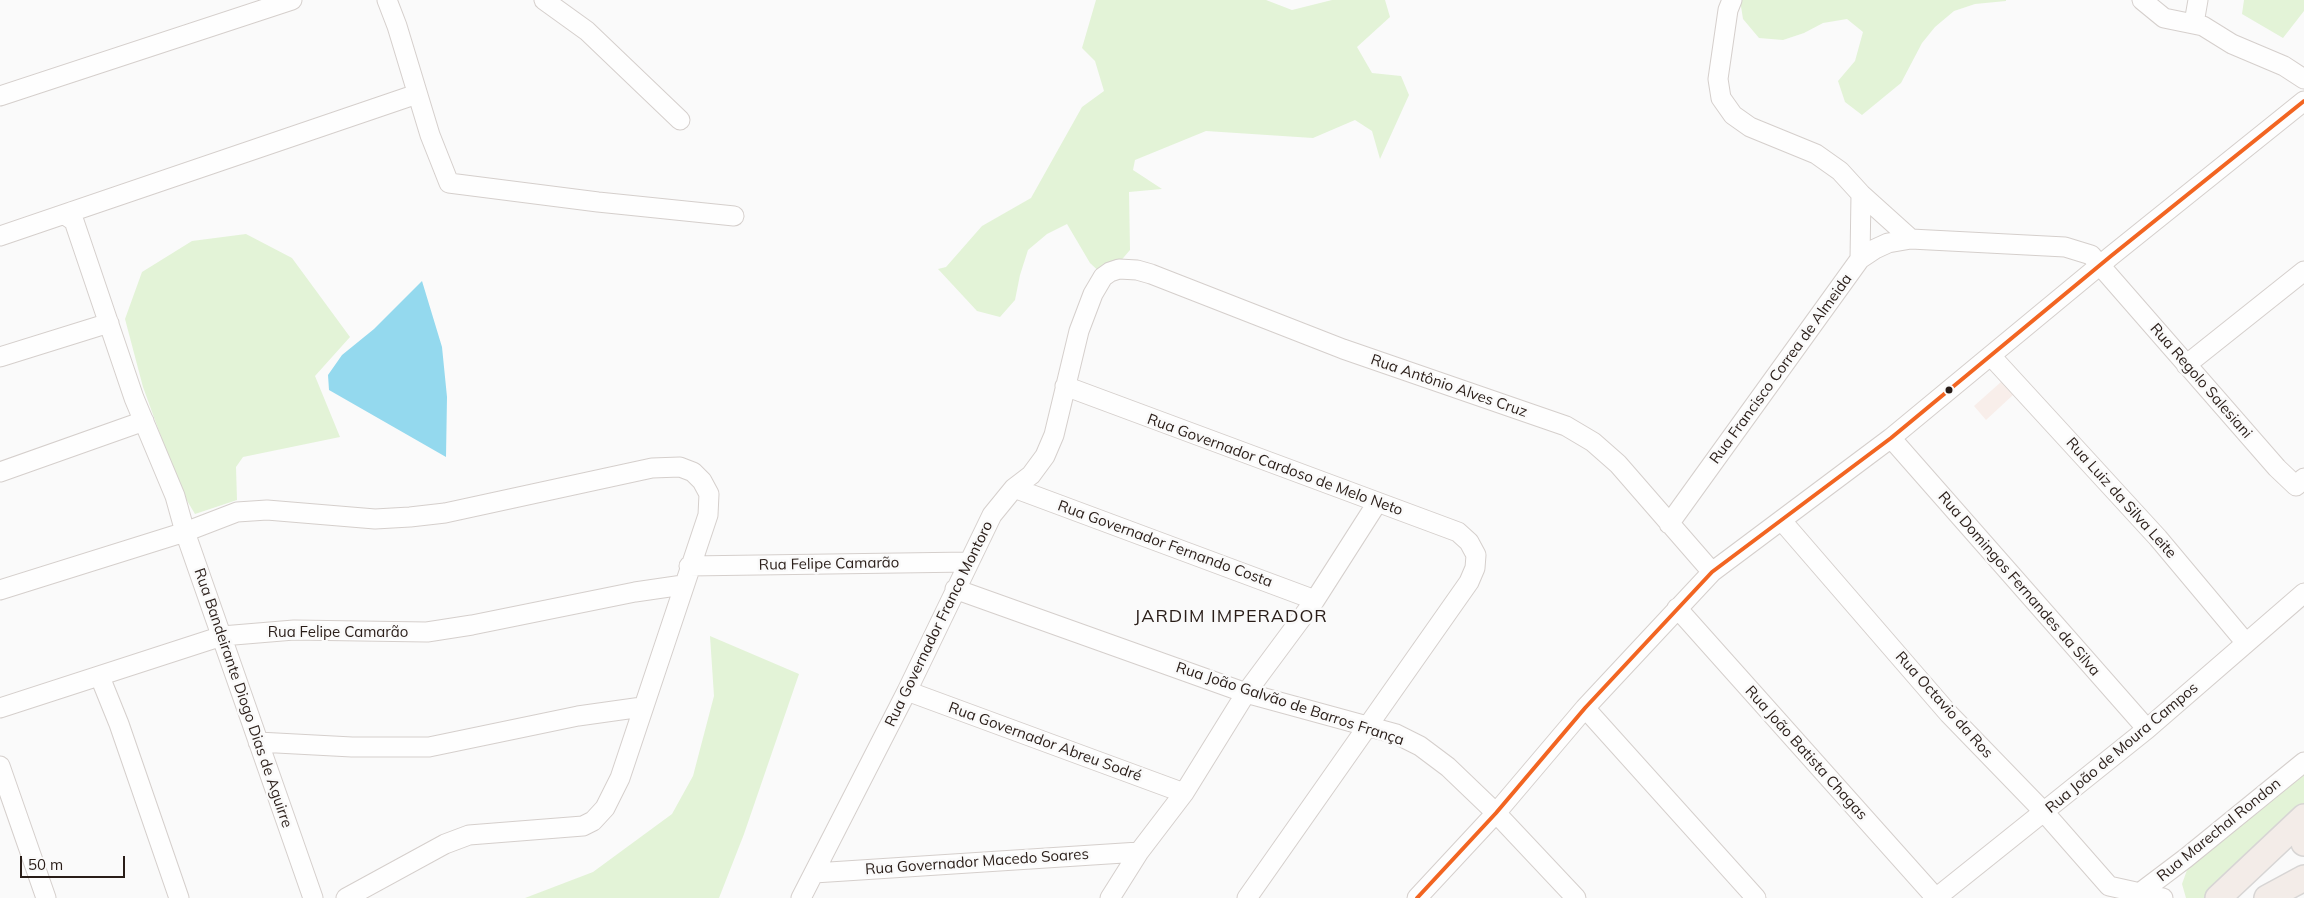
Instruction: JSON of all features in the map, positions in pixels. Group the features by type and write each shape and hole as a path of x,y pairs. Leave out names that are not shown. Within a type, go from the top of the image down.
{"main road":[{"path":"2218,898 2304,817"},
{"path":"2267,898 2304,878"}],"street":[{"path":"0,96 292,0"},
{"path":"387,0 397,26 430,135 449,183 598,202 734,216"},
{"path":"544,0 587,30 680,120"},
{"path":"1732,0 1728,10 1718,79 1721,98 1733,115 1750,127 1816,154 1840,171 1861,194 1911,239"},
{"path":"2142,0 2164,18 2172,21 2194,23 2232,44 2284,66 2304,80"},
{"path":"2194,23 2198,0"},
{"path":"0,236 417,94"},
{"path":"1417,898 1496,813 1585,708 1712,572 1892,438 2100,264 2304,102"},
{"path":"1860,259 1861,194"},
{"name":"Rua Bandeirante Diogo Dias de Aguirre","path":"73,211 68,217 74,221 108,323 144,421 175,496 185,532 313,898"},
{"name":"Rua Francisco Correa de Almeida","path":"1669,524 1818,315 1860,259 1875,249 1888,243 1911,239 2065,247 2091,255 2100,264"},
{"name":"Rua Regolo Salesiani","path":"2100,264 2186,365 2301,487"},
{"name":"Rua Governador Franco Montoro","path":"801,898 907,690 992,515 1014,488 1031,475 1045,456 1054,435 1079,331 1103,277 1119,269 1137,270"},
{"name":"Rua Antônio Alves Cruz","path":"1137,270 1343,349 1566,426 1593,442 1618,464 1712,572"},
{"path":"2186,365 2304,271"},
{"path":"0,358 108,323"},
{"name":"Rua Luiz da Silva Leite","path":"1991,356 2158,538 2246,643"},
{"name":"Rua Governador Cardoso de Melo Neto","path":"1065,386 1458,532 1469,542 1476,555 1475,568 1469,582 1367,726"},
{"path":"0,472 144,421"},
{"name":"Rua Domingos Fernandes da Silva","path":"1892,438 2147,730"},
{"path":"0,590 185,532 238,512 267,510 375,520 445,512 652,468 680,467 693,472 702,481 709,494 708,515 689,566 614,793 605,808 593,821 583,826 469,835 445,844 346,898"},
{"name":"Rua Governador Fernando Costa","path":"1014,488 1315,600"},
{"path":"1110,898 1139,852 1184,793 1246,692 1315,600 1376,502"},
{"name":"Rua Octavio da Ros","path":"1782,521 1950,714 2044,812 2110,892 2163,898"},
{"name":"Rua Felipe Camarão","path":"689,566 969,562"},
{"name":"Rua Felipe Camarão","path":"0,708 222,636 294,630 427,632 683,585"},
{"name":"Rua João Galvão de Barros França","path":"955,589 1246,692 1396,734 1420,746 1448,767 1496,813 1576,898"},
{"name":"Rua João de Moura Campos","path":"1936,898 2147,730 2304,593"},
{"name":"Rua João Batista Chagas","path":"1677,608 1936,898"},
{"path":"100,677 119,724 178,898"},
{"name":"Rua Governador Abreu Sodré","path":"907,690 1184,793"},
{"path":"258,742 352,747 429,747 578,716 642,707"},
{"path":"1585,708 1756,898"},
{"path":"1247,898 1367,726"},
{"name":"Rua Marechal Rondon","path":"2136,896 2304,762"},
{"path":"0,766 46,898"},
{"name":"Rua Governador Macedo Soares","path":"814,873 1139,852"}],"shaded area":[{"path":"2001,382 2013,395 1986,420 1974,406"}],"green space":[{"path":"1096,0 1266,0 1292,10 1332,0 1385,0 1390,17 1357,47 1372,73 1401,76 1409,95 1380,159 1372,131 1355,120 1313,138 1206,131 1135,160 1133,170 1162,189 1129,192 1130,250 1106,278 1090,263 1067,224 1047,234 1028,250 1015,300 1000,317 977,311 938,269 946,267 982,226 1031,198 1082,107 1104,91 1095,61 1082,48"},
{"path":"1740,0 2006,1 1975,4 1954,11 1935,27 1922,43 1901,83 1862,115 1845,102 1838,81 1855,61 1863,32 1847,19 1823,23 1804,33 1783,40 1759,38 1743,19"},
{"path":"2244,0 2304,0 2304,11 2283,38 2242,14"},
{"path":"246,234 292,258 350,337 315,376 340,437 243,457 236,467 237,500 195,514 180,489 143,387 125,319 142,272 192,241"},
{"path":"710,636 799,674 744,834 719,898 525,898 593,872 672,814 693,776 714,696"},
{"path":"2304,775 2304,813 2207,898 2186,898 2182,884 2187,870"}],"water":[{"path":"422,281 442,347 447,397 446,457 329,390 328,375 342,355 374,329"}],"transit line":[{"path":"1417,898 1496,813 1585,708 1712,572 1891,438 2111,256 2304,101"}],"district":[{"name":"JARDIM IMPERADOR","path":"1231,617"}]}
